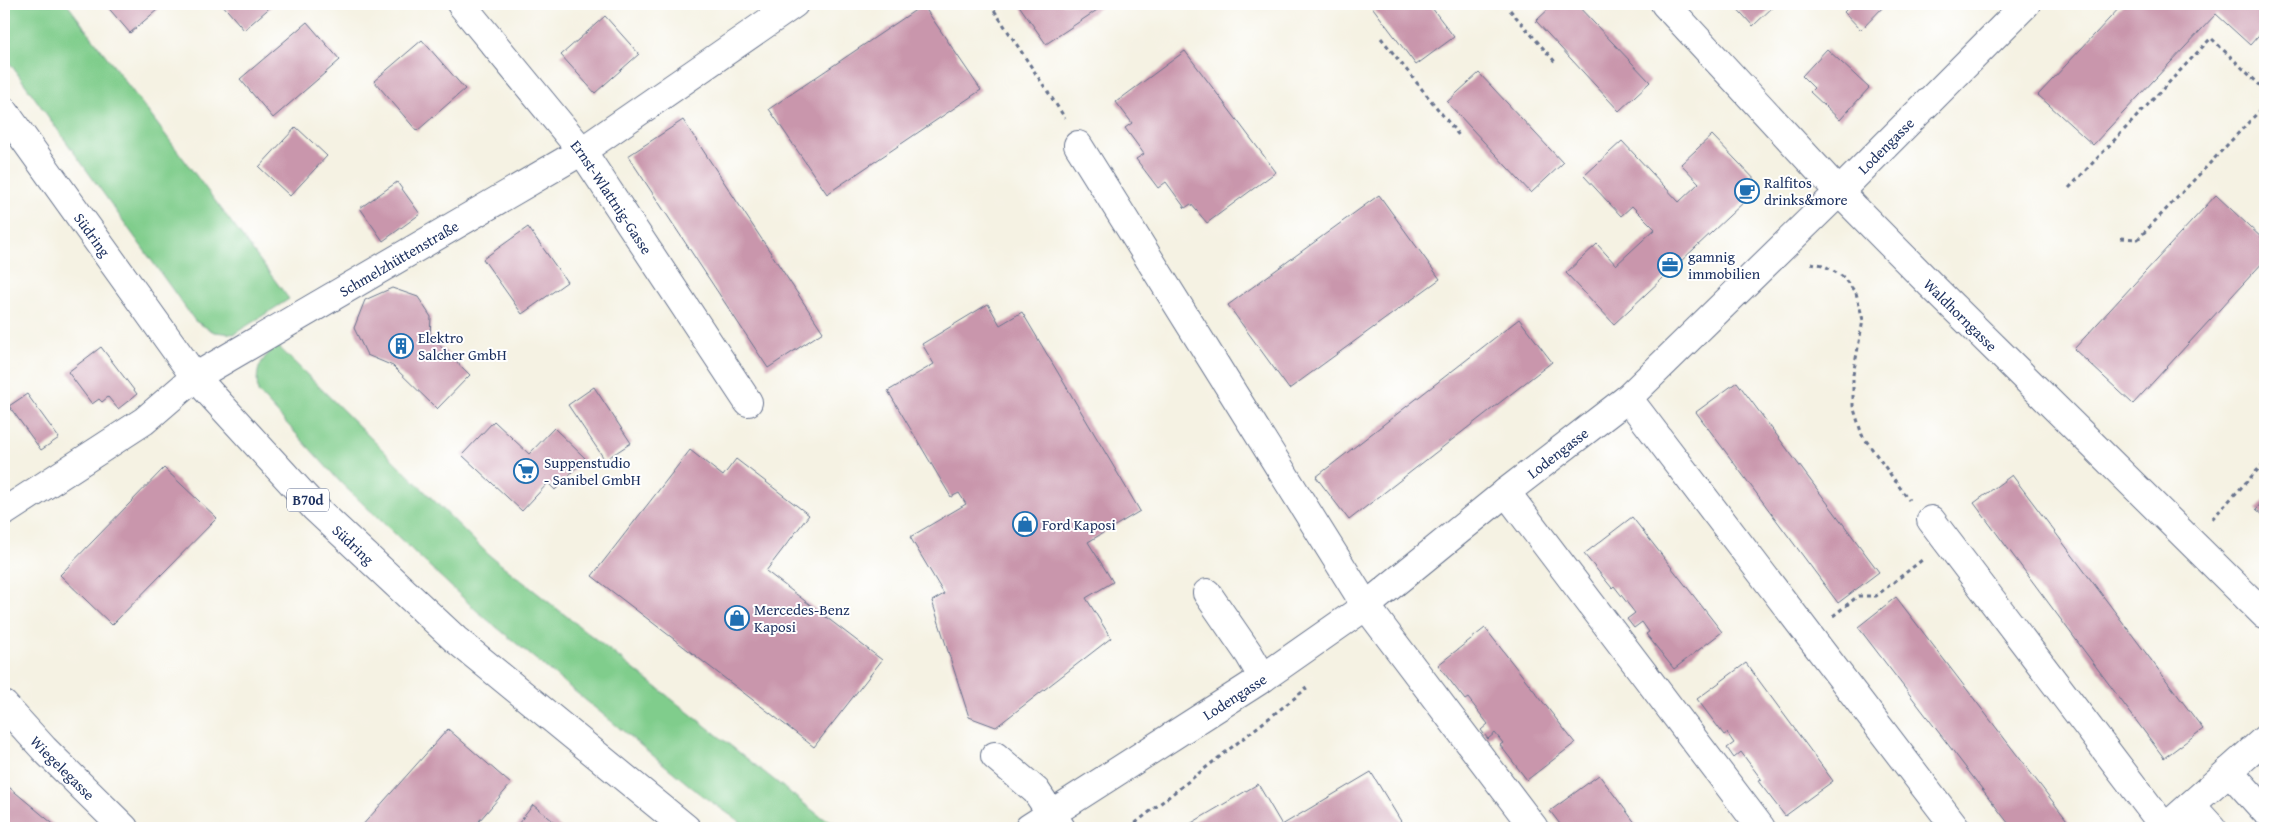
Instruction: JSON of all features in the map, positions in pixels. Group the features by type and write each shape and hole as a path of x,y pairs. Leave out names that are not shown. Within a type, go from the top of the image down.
{"street":[{"name":"Ernst-Wlattnig-Gasse","path":"461,4 582,150 748,402"},
{"name":"Schmelzhüttenstraße","path":"4,512 144,421 195,377 582,150 794,4"},
{"name":"Waldhorngasse","path":"1665,4 1839,192 2265,615"},
{"name":"Lodengasse","path":"1047,823 1263,678 1366,606 1506,492 1628,398 1839,192 2026,4"},
{"name":"Südring","path":"4,111 195,377 315,508 455,639 686,828"},
{"path":"1078,145 1366,606 1534,828"},
{"path":"1628,398 1956,828"},
{"path":"1506,492 1761,828"},
{"path":"1939,530 2165,828 2265,739"},
{"path":"1207,593 1249,654 1263,678"},
{"name":"Wiegelegasse","path":"4,705 44,749 124,828"},
{"path":"995,756 1036,791 1047,823"},
{"path":"2229,771 2265,811"},
{"path":"2191,805 2212,828"}],"path":[{"path":"990,4 1067,122 1078,145"},
{"path":"1510,10 1556,63"},
{"path":"1381,38 1461,138"},
{"path":"2069,188 2211,38 2265,90"},
{"path":"2121,238 2138,239 2265,105"},
{"path":"1774,256 1823,266 1842,276 1856,293 1863,320 1853,374 1853,406 1862,435 1913,506 1939,530 1876,596 1858,596 1808,635"},
{"path":"2191,542 2265,462"},
{"path":"1129,828 1306,690 1287,661"}],"green space":[{"path":"4,4 67,4 289,299 234,334 214,332 195,321 4,55"},
{"path":"277,345 489,555 821,817 847,828 749,828 700,794 478,612 342,484 258,392 257,377 260,366 266,356"}],"building":[{"path":"105,4 164,4 130,33"},
{"path":"222,4 274,4 244,30"},
{"path":"1018,4 1106,4 1046,44"},
{"path":"1370,4 1429,4 1454,37 1416,65"},
{"path":"1554,4 1576,4 1650,82 1619,111 1536,21"},
{"path":"1733,4 1776,4 1753,26"},
{"path":"1852,4 1886,4 1861,30 1844,12"},
{"path":"2123,4 2265,4 2265,28 2250,45 2216,14 2093,145 2038,95"},
{"path":"923,5 981,90 827,194 769,109"},
{"path":"605,16 639,54 595,93 561,55"},
{"path":"307,22 340,60 273,118 240,79"},
{"path":"422,40 465,89 417,131 374,81"},
{"path":"1827,49 1869,88 1840,120 1810,92 1814,88 1802,76"},
{"path":"1185,51 1276,172 1207,223 1191,204 1185,208 1166,182 1158,188 1136,159 1144,154 1125,128 1132,123 1116,102"},
{"path":"1479,73 1563,163 1531,193 1447,102"},
{"path":"683,120 823,332 768,368 628,156"},
{"path":"296,127 327,156 290,196 259,167"},
{"path":"1712,135 1761,186 1614,324 1566,273 1597,244 1616,265 1655,229 1632,206 1621,216 1584,176 1622,141 1679,202 1699,183 1681,164"},
{"path":"397,182 420,214 383,241 360,208"},
{"path":"1379,195 1440,279 1289,389 1228,305"},
{"path":"2216,195 2265,241 2265,260 2133,404 2074,349"},
{"path":"528,227 567,282 522,314 483,259"},
{"name":"Elektro Salcher GmbH","path":"392,288 418,297 431,317 430,336 470,375 437,409 393,366 367,355 354,328 365,300"},
{"name":"Ford Kaposi","path":"988,304 1000,325 1022,312 1140,511 1088,542 1113,582 1086,598 1111,638 996,727 969,717 932,601 944,594 910,537 966,504 959,493 951,497 888,391 934,364 922,344"},
{"path":"1519,319 1552,362 1349,520 1316,477"},
{"path":"101,347 137,394 118,409 108,397 102,402 99,399 92,404 68,372"},
{"path":"1737,382 1879,572 1838,603 1696,412"},
{"path":"594,387 631,443 605,460 568,405"},
{"path":"27,394 59,438 41,450 9,406"},
{"name":"Suppenstudio - Sanibel GmbH","path":"494,421 529,454 554,428 585,458 555,490 548,483 522,511 462,455"},
{"name":"Mercedes-Benz Kaposi","path":"690,450 723,476 736,459 809,515 766,571 882,660 814,747 592,576"},
{"path":"164,468 217,518 112,625 60,575"},
{"path":"2012,475 2203,729 2164,758 1974,503"},
{"path":"2265,499 2265,517 2256,509"},
{"path":"1632,517 1722,632 1674,669 1646,634 1649,632 1642,622 1634,628 1627,619 1635,613 1614,586 1612,588 1584,554"},
{"path":"1896,597 2073,828 2012,828 1858,627"},
{"path":"1485,628 1575,743 1527,780 1500,745 1503,743 1495,733 1488,739 1481,730 1488,724 1468,698 1465,700 1438,665"},
{"path":"1746,663 1833,781 1785,816 1758,781 1761,779 1741,752 1734,758 1727,748 1734,743 1727,733 1724,735 1697,699"},
{"path":"448,729 511,784 473,828 360,828"},
{"path":"1371,772 1405,828 1183,828 1258,784 1282,825"},
{"path":"1599,775 1639,828 1563,828 1550,811"},
{"path":"4,783 58,828 4,828"},
{"path":"533,805 562,828 515,828"}],"place":[{"name":"Ralfitos drinks&more","path":"1747,191"},
{"name":"gamnig immobilien","path":"1670,265"},
{"name":"Elektro Salcher GmbH","path":"401,346"},
{"name":"Suppenstudio - Sanibel GmbH","path":"526,471"},
{"name":"Ford Kaposi","path":"1025,524"},
{"name":"Mercedes-Benz Kaposi","path":"737,618"}]}
